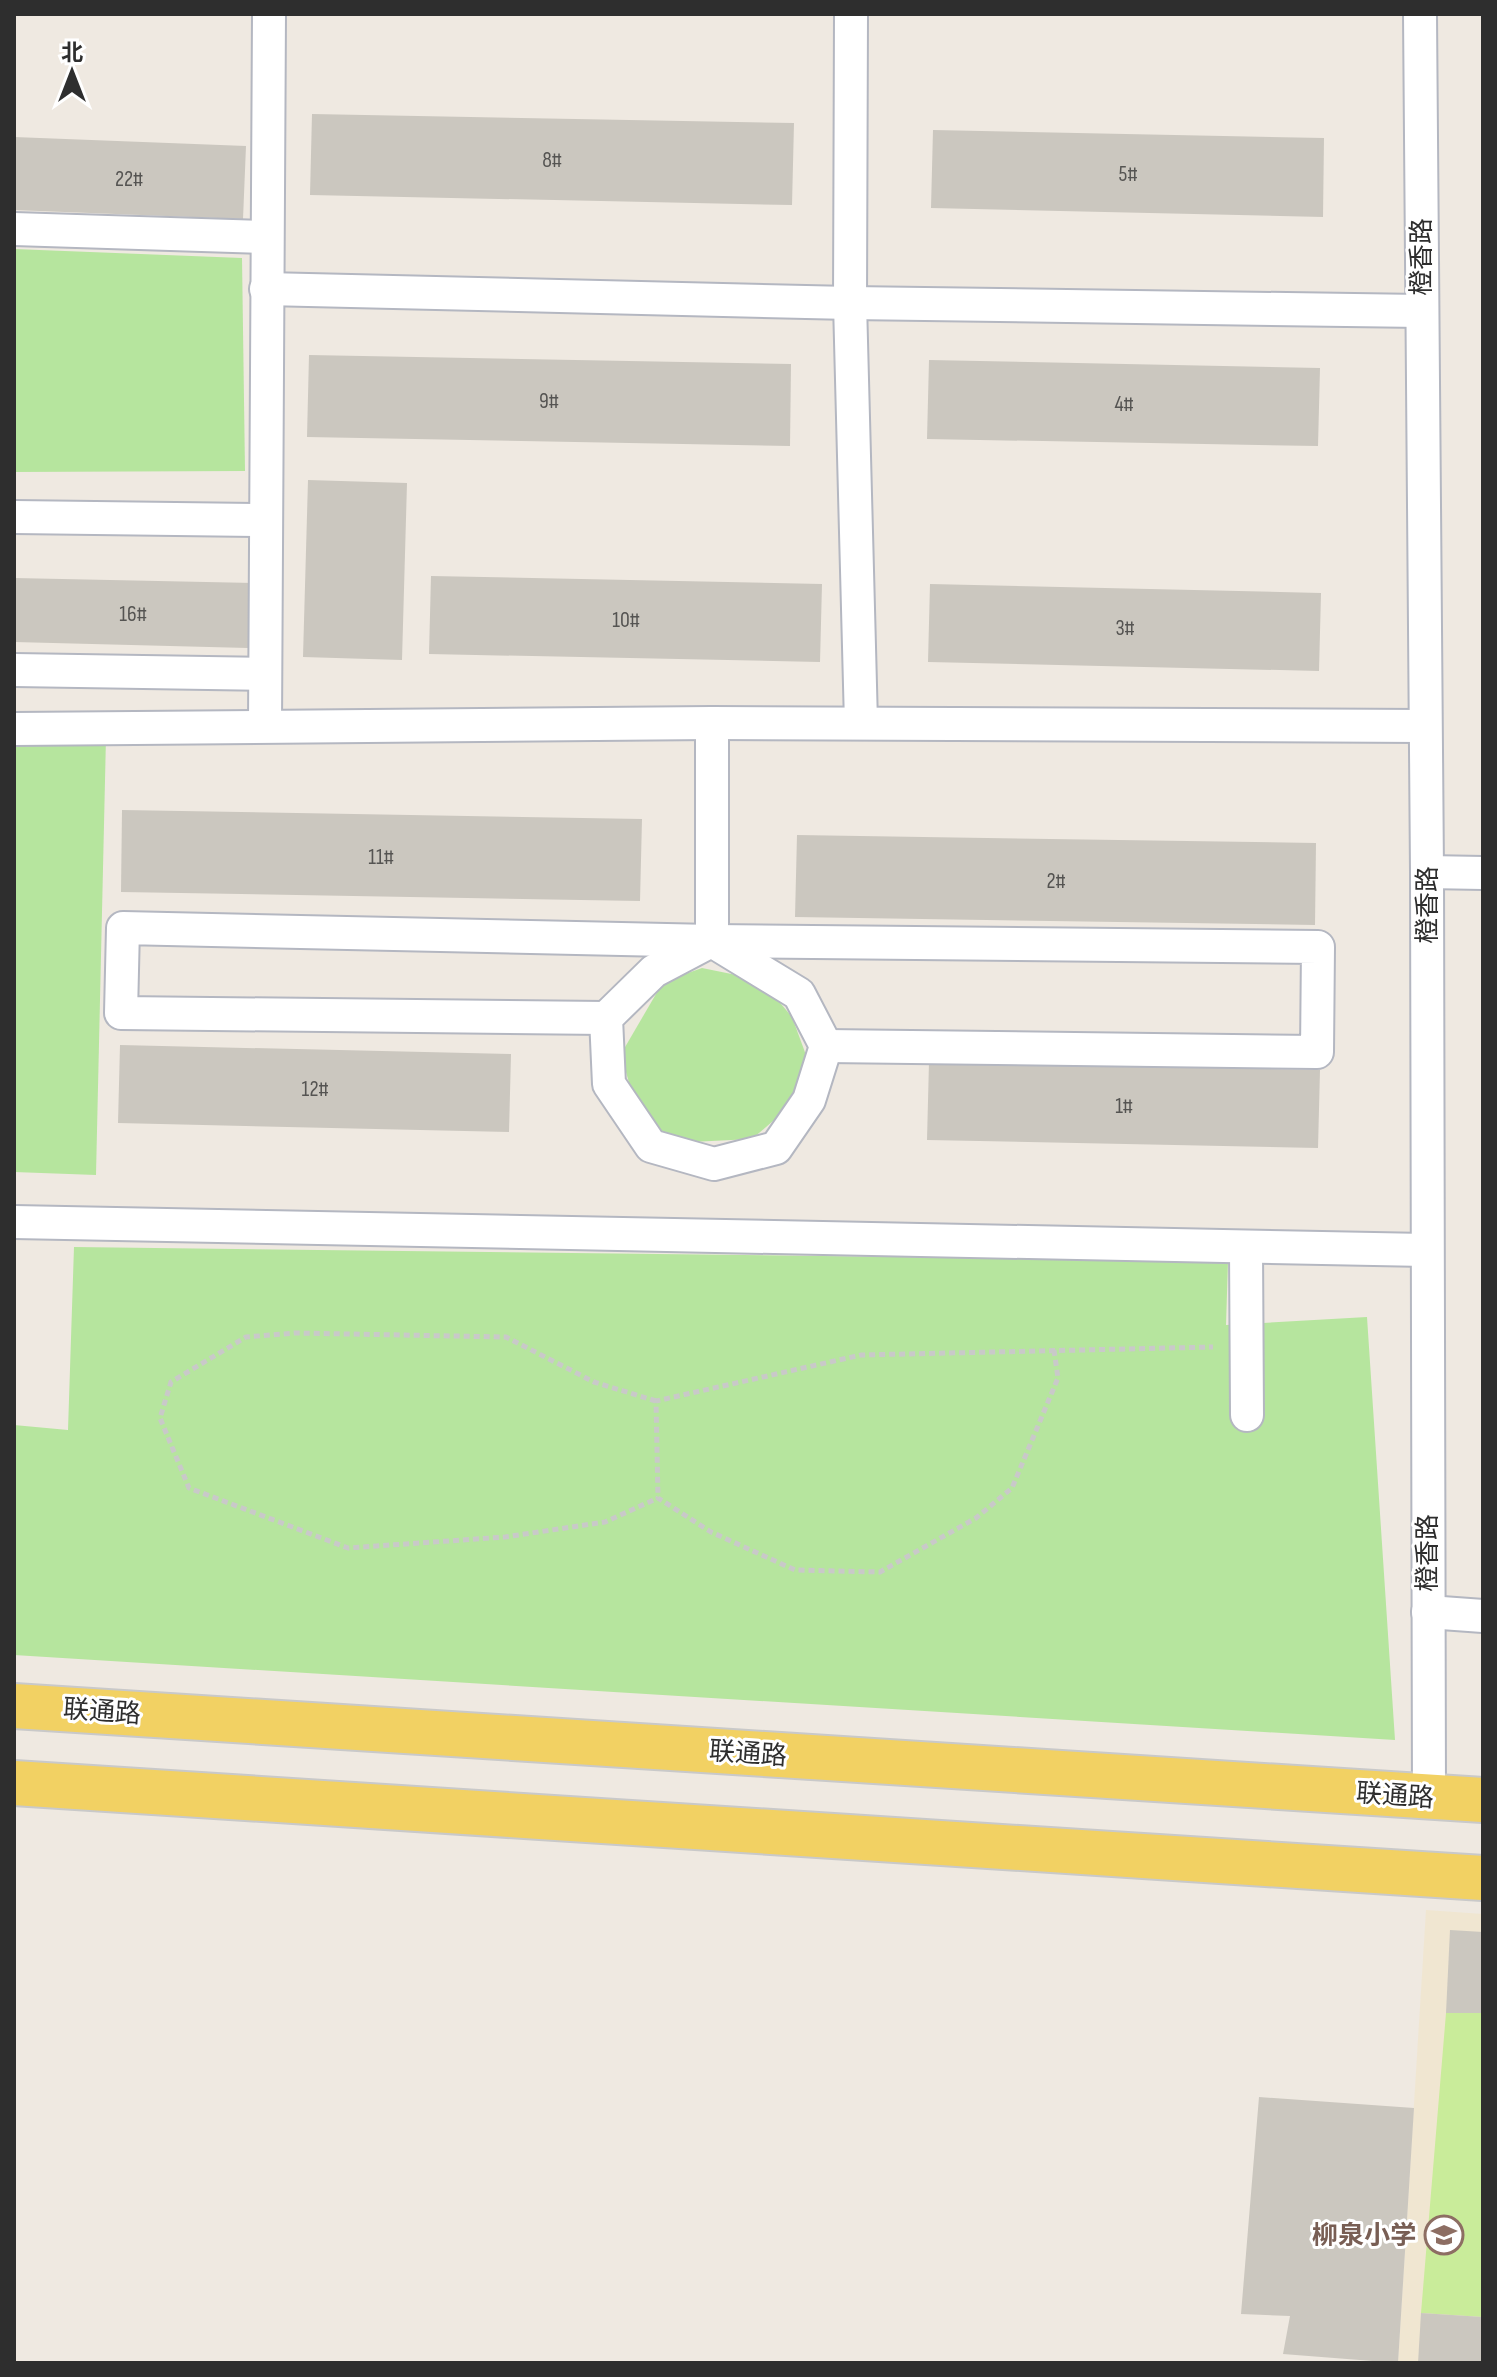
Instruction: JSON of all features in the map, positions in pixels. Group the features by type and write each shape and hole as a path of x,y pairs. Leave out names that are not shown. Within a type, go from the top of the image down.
{"main road":[{"name":"联通路","path":"14,1706 1483,1800"},
{"path":"14,1783 1483,1878"}],"street":[{"path":"265,726 269,14"},
{"path":"851,14 850,303 861,723"},
{"name":"橙香路","path":"1420,14 1427,872 1429,1797"},
{"path":"14,229 266,237"},
{"path":"266,289 850,303 1422,311"},
{"path":"14,517 265,520"},
{"path":"14,670 265,674"},
{"path":"712,723 712,941"},
{"path":"14,729 712,723 1424,726"},
{"path":"1427,872 1483,873"},
{"path":"712,941 654,971 606,1018 121,1013 123,928 712,941 1318,947 1317,1052 826,1046"},
{"path":"606,1018 609,1084 651,1146 714,1164 776,1148 809,1100 826,1046 799,994 712,941"},
{"path":"14,1222 1426,1250"},
{"path":"1246,1248 1247,1415"},
{"path":"1428,1612 1483,1616"}],"path":[{"path":"658,1498 605,1522 505,1537 348,1548 189,1488 160,1418 171,1382 246,1337 295,1333 506,1337 594,1382 656,1401 861,1355 1246,1347"},
{"path":"658,1498 711,1532 795,1570 880,1572 976,1518 1012,1488 1058,1378 1054,1350"},
{"path":"656,1401 658,1498"}],"shaded area":[{"name":"柳泉小学","path":"1426,1910 1483,1914 1483,2363 1398,2363"}],"green space":[{"path":"14,249 242,258 245,471 14,472"},
{"path":"14,735 106,737 96,1175 14,1172"},
{"path":"702,968 761,980 792,1017 806,1055 788,1108 752,1139 691,1142 654,1130 631,1090 621,1054 663,982"},
{"path":"74,1247 1228,1261 1226,1325 1367,1317 1395,1740 14,1655 14,1425 68,1430"},
{"path":"1446,2013 1483,2013 1483,2317 1421,2313"}],"building":[{"path":"312,114 794,123 792,205 310,195"},
{"path":"933,130 1324,138 1323,217 931,208"},
{"path":"14,137 246,146 243,219 14,210"},
{"path":"309,355 791,364 790,446 307,437"},
{"path":"929,360 1320,368 1318,446 927,439"},
{"path":"308,480 407,483 402,660 303,657"},
{"path":"431,576 822,584 820,662 429,654"},
{"path":"14,578 254,583 248,648 14,642"},
{"path":"930,584 1321,593 1319,671 928,662"},
{"path":"122,810 642,819 640,901 121,892"},
{"path":"797,835 1316,843 1315,925 795,917"},
{"path":"120,1045 511,1054 509,1132 118,1123"},
{"path":"929,1062 1320,1070 1318,1148 927,1140"},
{"path":"1450,1930 1483,1932 1483,2013 1446,2013"},
{"path":"1259,2097 1414,2108 1398,2363 1283,2354 1290,2316 1241,2314"},
{"name":"柳泉小学","path":"1421,2313 1483,2317 1483,2363 1418,2363"}],"place":[{"name":"柳泉小学","path":"1444,2235"}]}
